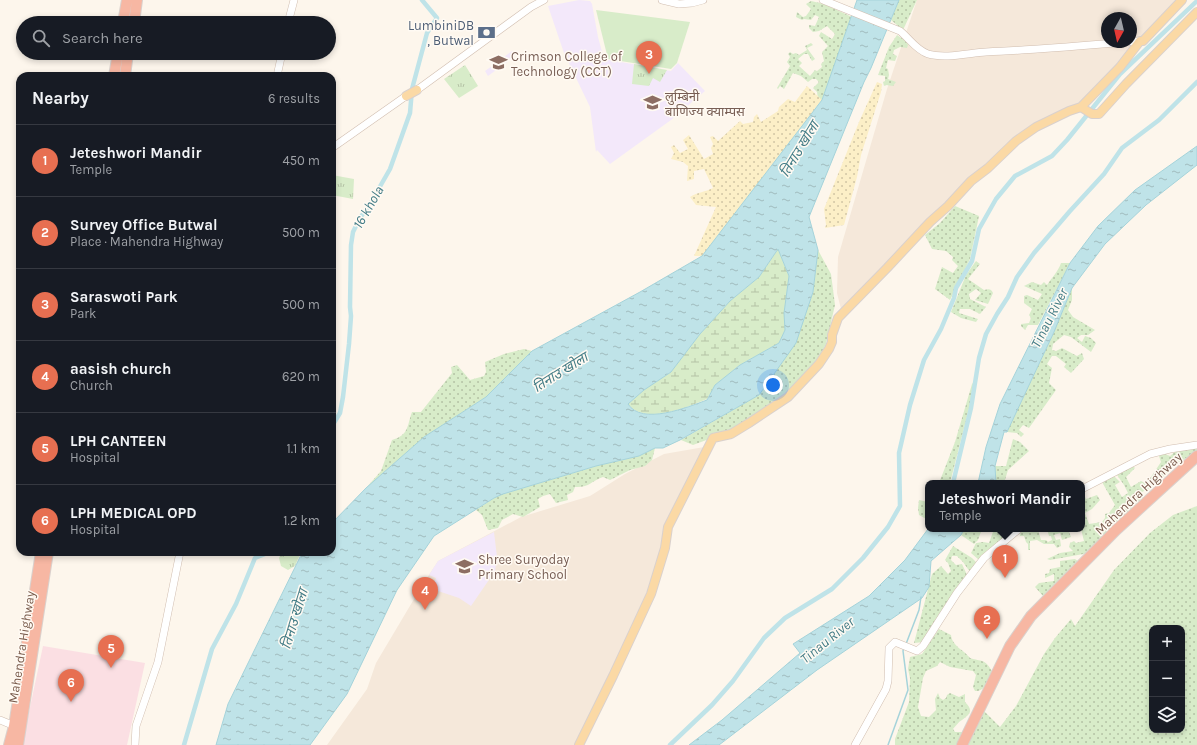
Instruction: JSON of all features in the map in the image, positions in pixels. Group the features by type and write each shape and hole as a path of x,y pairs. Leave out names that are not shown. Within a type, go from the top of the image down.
{"highway":[{"path":"124,16 127,0"},
{"path":"135,16 137,0"},
{"path":"115,72 117,60"},
{"path":"126,72 127,60"},
{"name":"Mahendra Highway","path":"962,745 1010,646 1031,616 1116,530 1197,456"},
{"path":"10,745 18,727 40,556"},
{"name":"Mahendra Highway","path":"18,745 18,727 47,556"}],"main road":[{"path":"1086,111 1140,41 1143,41 1182,0"},
{"path":"579,745 617,669 651,595 665,548 668,527 713,438 731,434 788,397 819,364 830,349 832,335 838,318 971,181 988,168 1016,141 1036,127 1069,111 1086,111 1099,114 1126,84 1197,12"},
{"path":"406,96 417,90"}],"street":[{"path":"290,16 294,0"},
{"path":"417,90 531,7 544,0"},
{"path":"662,0 679,4 703,0"},
{"path":"823,0 900,31 910,42 927,54 942,55 1018,51 1140,41"},
{"path":"278,72 280,60"},
{"path":"336,145 406,96"},
{"path":"1085,488 1150,454 1197,445"},
{"path":"855,745 886,689 888,680 888,651 890,646 895,642 917,650 923,646 957,593 984,558 1015,532"},
{"path":"135,745 136,726 158,662 179,556"},
{"path":"0,720 18,727"}],"shaded area":[{"path":"579,0 590,1 592,4 604,59 671,71 678,63 705,91 671,120 610,164 597,150 596,152 590,107 564,53 548,6"},
{"path":"917,0 1183,0 1084,104 1016,141 842,313 837,293 838,257 887,89"},
{"name":"Crimson College of Technology (CCT)","path":"512,51 514,57 488,76 485,71 492,66 492,60 494,59 497,62"},
{"path":"710,446 668,527 651,595 578,745 327,745 367,689 376,663 438,561 521,517 590,496 625,474 664,454"},
{"name":"Shree Suryoday Primary School","path":"494,532 497,557 495,571 471,606 459,598 432,589 436,578 429,575 438,561"},
{"path":"43,646 145,663 127,745 22,745"}],"green space":[{"path":"899,0 917,0 903,30 891,20"},
{"path":"811,1 824,4 852,17 822,100 818,99 817,92 813,88 819,82 816,79 812,79 808,82 801,76 793,73 784,89 780,86 778,89 777,88 790,66 787,62 790,57 788,54 790,52 799,55 807,50 805,46 811,43 813,45 807,48 815,59 812,61 808,54 804,54 798,59 802,63 799,66 810,76 815,70 817,71 822,67 821,64 824,61 822,52 828,46 819,36 821,32 832,39 835,34 827,26 819,31 813,32 809,28 809,25 815,26 819,17 815,15 811,20 802,20 796,17 797,12 803,17 806,16 811,9 806,4"},
{"path":"596,10 690,22 677,63 671,69 608,59"},
{"path":"897,35 906,41 908,45 907,48 900,47 894,50 893,54 897,56 895,61 888,60 886,68 888,69 888,79 896,82 893,86 884,86 883,82 885,81 885,76 878,75 889,47"},
{"path":"634,64 667,70 660,82 653,78 649,86 632,84"},
{"path":"465,65 478,86 459,98 444,79"},
{"path":"336,176 354,179 353,199 336,196"},
{"path":"955,206 979,216 970,259 950,300 935,289 942,267 953,273 958,266 952,260 953,257 946,251 932,249 925,235 940,223"},
{"path":"778,249 789,276 784,313 785,330 779,343 740,365 715,385 707,399 698,403 666,413 654,414 635,410 628,404 644,390 671,372 700,334 730,301 759,277"},
{"path":"818,250 831,274 835,305 826,344 817,362 793,388 736,429 693,445 681,440 759,395 813,292"},
{"path":"976,261 980,264 968,279 984,290 988,289 993,293 988,304 975,300 981,293 976,289 969,294 970,299 986,307 980,314 970,309 960,309 959,313 978,319 976,322 961,318 951,312 966,275"},
{"path":"1061,263 1070,263 1038,325 1028,325 1025,330 1021,324 1029,323 1031,318 1029,315 1032,309 1024,303 1024,296 1027,295 1038,300 1042,294 1024,286 1032,282 1041,285 1044,282 1047,285 1057,272"},
{"path":"1072,288 1072,300 1068,310 1073,317 1095,330 1088,335 1081,335 1077,338 1082,342 1085,336 1091,338 1096,343 1091,352 1071,337 1064,335 1053,344 1052,350 1056,351 1062,348 1077,356 1082,353 1084,359 1071,373 1064,367 1066,364 1056,356 1052,356 1047,364 1052,368 1049,383 1056,390 1029,428 1023,425 1019,430 1024,434 1021,437 1017,433 1007,432 1054,332"},
{"path":"524,349 532,351 486,397 424,437 366,488 381,471 392,440 398,438 404,433 408,426 412,412 421,412 452,373 451,367 457,365 470,380 484,376 486,372 485,362 504,354"},
{"path":"974,382 972,397 951,479 940,480 955,442 972,384"},
{"path":"1013,439 1020,442 1029,451 1008,470 1005,480 996,480 995,466 1006,466"},
{"path":"1197,446 1197,451 1172,467 1158,484 1142,492 1143,498 1109,530 1089,553 1050,560 1047,559 1060,553 1073,551 1069,547 1070,543 1074,541 1076,543 1084,541 1082,532 1085,532 1085,513 1089,524 1102,522 1105,518 1105,514 1109,513 1115,505 1102,482 1114,476 1120,482 1115,485 1122,497 1128,493 1117,475 1132,465 1135,468 1126,477 1131,487 1141,481 1145,483 1161,462 1159,456 1162,453 1170,456 1176,451"},
{"path":"655,448 652,460 645,466 630,470 610,480 603,477 587,485 575,487 573,492 567,495 568,500 556,503 550,494 543,496 538,499 540,507 523,517 513,514 502,520 498,528 488,530 482,515 476,510 503,494 596,466 639,456"},
{"path":"1097,495 1100,500 1092,509 1085,513 1085,497 1086,499"},
{"path":"919,500 925,501 925,518 919,515"},
{"path":"1197,506 1197,745 966,745 983,710 1000,727 1016,706 1044,654 1055,638 1071,619 1075,626 1114,570 1150,533 1173,515"},
{"path":"962,532 981,532 978,540 974,544 961,535"},
{"path":"993,532 1012,532 979,560 971,553 976,543 989,543"},
{"path":"1019,532 1039,532 1041,540 1046,540 1048,542 1052,540 1048,532 1069,532 1071,537 1062,540 1060,533 1054,535 1056,540 1060,539 1061,546 1057,548 1054,544 1044,544 1037,540 1030,541 1030,550 1028,550 1028,544 1024,536 1020,536"},
{"path":"953,546 977,563 970,572 957,556 952,556 951,560 956,565 962,564 967,575 924,642 914,643 932,574 941,566 948,574 951,571 945,560"},
{"path":"280,556 299,556 295,566 288,570 281,566"},
{"path":"1075,559 1079,562 1050,589 1044,597 1035,587 1039,583 1054,581 1054,574 1045,578 1045,574 1049,573 1050,569 1060,567 1060,561"},
{"path":"939,629 951,635 956,645 970,658 985,662 992,671 984,687 979,691 975,691 973,687 976,675 973,671 950,667 940,662 937,666 926,671 923,678 918,707 921,716 929,717 936,710 935,699 938,693 940,698 943,700 950,693 959,697 965,694 965,702 968,705 970,712 953,729 955,732 962,732 957,745 895,745 895,739 909,702 910,678 908,669 910,657 922,654"}],"sand":[{"path":"877,82 882,84 881,92 861,155 857,177 844,225 825,228 824,209 859,122"},
{"path":"807,86 822,100 702,256 694,256 716,207 696,205 690,197 713,188 704,169 694,171 694,179 687,181 688,166 683,162 671,159 674,153 671,147 674,145 680,153 688,149 683,140 689,135 704,159 713,154 711,148 713,144 710,137 713,136 718,141 740,121 743,124 753,122 754,117 757,114 761,122 778,111 779,107 788,99 795,102"}],"water":[{"name":"तिनाउ खोला","path":"857,0 899,0 809,217 818,250 813,292 796,343 759,395 680,440 663,448 655,448 639,456 596,466 503,494 494,498 434,536 397,590 347,694 310,745 216,745 228,704 301,556 336,556 336,519 366,488 424,437 486,397 532,351 702,256 822,100","holes":["778,249 789,276 784,313 785,330 779,343 740,365 715,385 707,400 689,407 666,413 654,414 644,414 635,410 628,404 644,390 671,372 700,334 730,301 759,277"]},
{"name":"Tinau River","path":"1197,146 1197,165 1146,205 1105,244 1072,288 1054,332 1007,432 1004,432 995,466 996,480 979,480 986,447 1000,404 1070,263 1098,226 1135,190"},
{"name":"Tinau River","path":"926,532 962,532 931,561 929,587 922,598 817,670 719,745 689,745 722,720 800,653 793,644 869,596 905,560"}],"waterway":[{"name":"16 khola","path":"336,420 340,413 343,397 349,344 351,316 351,245 353,232 390,169 410,113 412,89 427,33 437,18 422,0"},
{"path":"670,745 712,705 733,681 764,638 785,618 832,589 863,558 888,527 900,506 899,453 910,405 924,360 941,329 954,298 956,288 972,261 979,229 996,199 1015,176 1052,156 1067,140 1120,74 1197,1"},
{"path":"954,480 971,408 979,358 986,334 1008,297 1017,277 1034,253 1104,174 1122,148 1159,120 1197,82"},
{"path":"184,745 212,649 236,604 255,558 260,556"},
{"path":"906,644 919,610 921,597"},
{"path":"888,745 908,690 903,651 904,647"}],"place":[{"name":"LumbiniDB , Butwal","path":"487,32"},
{"name":"Crimson College of Technology (CCT)","path":"498,63"},
{"name":"Saraswoti Park","path":"649,74"},
{"name":"लुम्बिनी बाणिज्य क्याम्पस","path":"652,103"},
{"name":"Shree Suryoday Primary School","path":"465,566"},
{"name":"Jeteshwori Mandir","path":"1005,578"},
{"name":"aasish church","path":"425,610"},
{"name":"Survey Office Butwal","path":"987,639"},
{"name":"LPH CANTEEN","path":"111,668"},
{"name":"LPH MEDICAL OPD","path":"71,702"}]}
